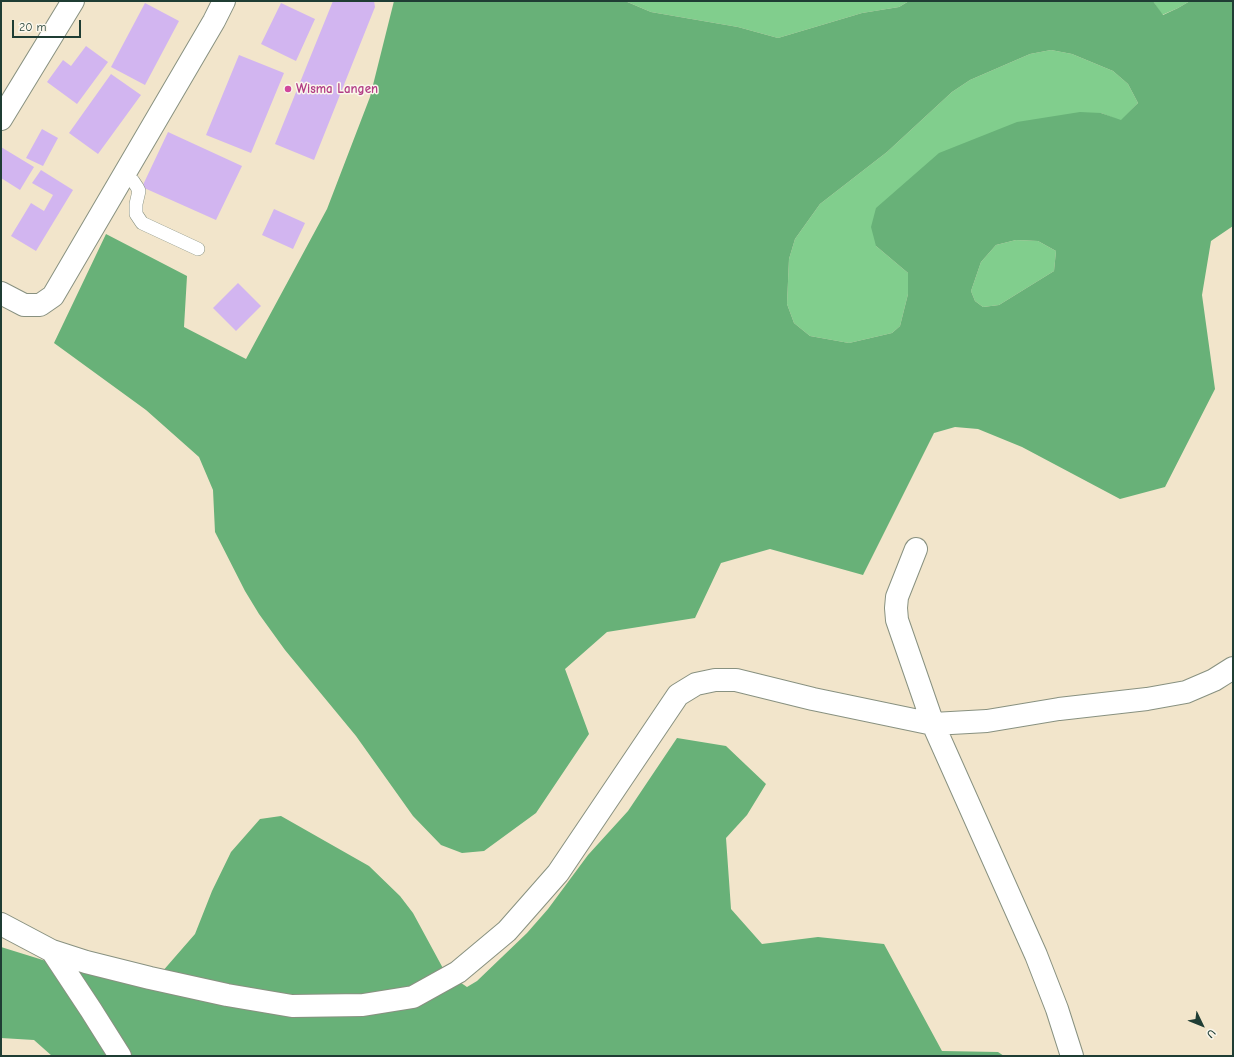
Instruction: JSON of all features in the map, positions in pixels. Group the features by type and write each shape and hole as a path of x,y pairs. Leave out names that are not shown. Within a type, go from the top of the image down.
{"street":[{"path":"1,119 73,1"},
{"path":"1,293 24,305 40,305 53,296 214,21 224,1"},
{"path":"916,549 898,598 896,608 897,620 933,724 1036,955 1057,1009 1072,1056"},
{"path":"1,924 52,951 86,962 227,995 292,1006 363,1005 413,997 458,972 507,932 558,873 678,695 696,684 715,680 736,680 813,699 933,724 987,720 1059,709 1147,699 1186,692 1214,680 1233,668"},
{"path":"52,951 120,1056"}],"lane":[{"path":"123,175 133,181 139,191 136,204 136,214 142,223 198,249"}],"green space":[{"path":"394,1 625,1 651,12 738,27 778,38 862,13 899,7 909,1 1153,1 1163,15 1190,1 1233,1 1233,226 1211,241 1202,295 1215,389 1165,487 1120,499 1022,447 978,429 955,427 934,433 863,575 770,549 721,563 695,618 607,632 565,669 589,734 536,813 484,851 462,853 441,845 413,816 356,736 285,650 259,614 245,591 215,532 213,490 199,457 146,410 54,343 106,234 187,276 184,327 246,359 327,209 370,97","holes":["1051,50 1072,54 1113,71 1128,84 1138,103 1121,120 1101,113 1080,112 1017,122 939,153 876,208 871,227 876,246 908,273 908,294 900,326 892,333 849,343 810,336 794,323 787,304 789,259 795,239 820,204 887,152 952,92 970,80 1030,54","1016,240 1038,241 1056,251 1054,271 999,305 983,307 975,301 971,291 981,262 996,245"]},
{"path":"625,1 909,1 899,7 862,13 778,38 738,27 651,12"},
{"path":"1153,1 1190,1 1162,15"},
{"path":"1051,50 1072,54 1113,71 1128,84 1138,103 1121,121 1101,113 876,246 908,273 908,294 900,326 892,333 849,343 810,336 794,323 787,304 789,259 795,239 820,204 887,152 952,92 970,80 1030,54"},
{"path":"1016,240 1038,241 1056,251 1054,271 999,305 983,307 975,301 971,291 981,262 996,245"},
{"path":"677,738 726,746 766,784 747,815 726,838 731,909 762,944 818,937 884,944 942,1051 998,1052 1004,1056 52,1056 34,1040 1,1038 1,947 88,974 148,988 195,934 212,891 231,852 260,819 281,816 369,866 400,896 413,913 445,972 467,987 477,981 527,933 548,909 588,855 628,811"}],"building":[{"path":"333,1 374,1 375,7 314,160 275,144"},
{"path":"145,3 179,21 145,85 111,67"},
{"path":"281,3 315,19 296,61 261,44"},
{"path":"86,46 108,62 77,104 47,82 63,60 71,66"},
{"path":"239,55 284,73 251,153 206,135"},
{"path":"111,74 141,95 98,154 69,133"},
{"path":"42,129 58,138 43,166 26,158"},
{"path":"168,132 242,166 216,220 142,187"},
{"path":"1,147 34,167 20,190 1,178"},
{"path":"41,170 73,190 36,251 11,236 31,203 44,211 53,195 32,183"},
{"path":"274,209 305,223 293,249 262,235"},
{"path":"238,283 261,306 236,331 213,308"}],"place":[{"name":"Wisma Langen","path":"288,89"}]}
